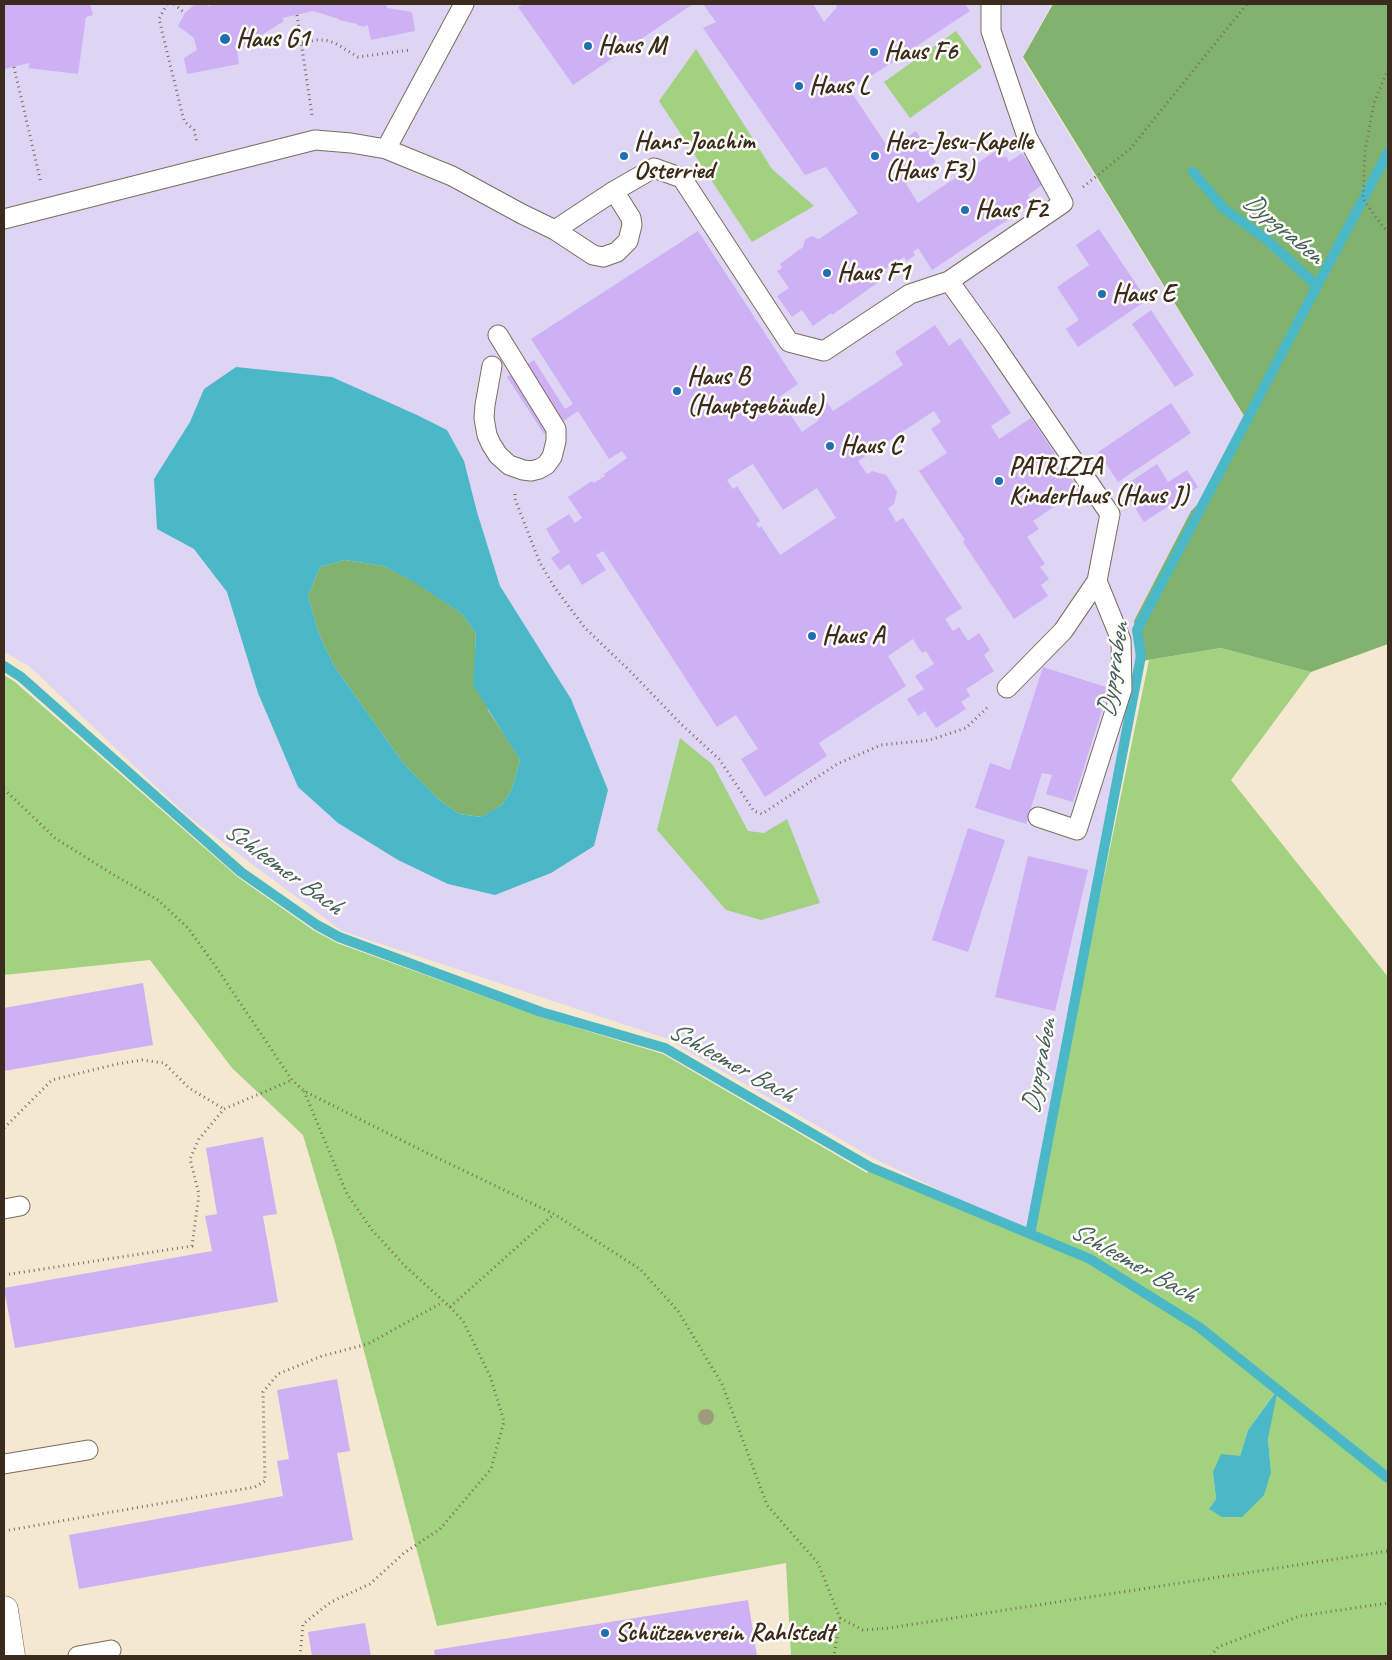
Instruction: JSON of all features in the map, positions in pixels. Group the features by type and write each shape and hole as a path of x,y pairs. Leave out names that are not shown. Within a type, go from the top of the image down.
{"street":[{"path":"4,1610 11,1656"}],"lane":[{"path":"386,148 464,4"},
{"path":"555,230 614,191 654,168 682,178 789,342 824,351 910,294 949,282 1062,203 1027,137 991,31 991,4"},
{"path":"4,219 315,140 386,148 452,176 555,230 593,255 603,257 617,252 628,241 632,225 631,218 614,191"},
{"path":"949,282 992,341 1110,514 1097,581 1063,631 1007,688"},
{"path":"492,366 485,404 485,426 492,444 498,455 509,466 531,470 539,469 546,465 554,451 556,429 498,335"},
{"path":"1038,817 1077,830 1122,689 1122,640 1097,581"},
{"path":"4,1464 88,1450"},
{"path":"78,1656 110,1650"}],"path":[{"path":"167,4 159,19 184,121 194,130 204,168"},
{"path":"174,4 185,13"},
{"path":"1062,203 1130,149 1247,4"},
{"path":"298,15 315,140"},
{"path":"302,44 316,40 325,40 336,43 358,57 440,48"},
{"path":"14,66 47,208"},
{"path":"1388,69 1374,103 1365,151 1364,199 1383,227 1388,231"},
{"path":"516,468 515,500 532,546 555,588 585,628 681,724 719,759 754,811 762,814 837,764 881,745 930,740 966,728 1007,688"},
{"path":"4,789 55,838 158,900 188,928 292,1080 304,1090 422,1151 554,1214 640,1269 678,1311 722,1384 767,1504 818,1564 840,1618 834,1656"},
{"path":"4,1128 52,1080 142,1060 164,1062 189,1088 224,1108"},
{"path":"4,1275 192,1246 199,1194 190,1159 199,1139 224,1108 292,1080"},
{"path":"300,1656 302,1624 331,1602 370,1584 404,1553 440,1529 491,1469 504,1421 490,1376 463,1321 406,1267 372,1230 347,1194 304,1090"},
{"path":"450,1307 554,1214"},
{"path":"4,1531 255,1487 266,1481 263,1392 278,1374 322,1356 368,1344 443,1302"},
{"path":"840,1618 863,1630 889,1628 1388,1551"},
{"path":"1211,1656 1218,1647 1300,1616 1388,1603"}],"shaded area":[{"path":"4,4 1052,4 1022,58 1246,420 1207,494 1191,511 1134,621 1138,654 1030,1234 873,1158 665,1038 342,931 186,815 29,666 4,652"}],"green space":[{"path":"1053,4 1388,4 1388,644 1311,672 1221,648 1136,662 1134,621 1191,511 1208,494 1246,419 1023,57"},
{"path":"956,31 982,67 910,118 884,82"},
{"path":"696,49 772,169 814,206 752,242 659,101"},
{"path":"345,560 384,566 415,582 461,613 476,633 475,648 488,710 520,760 512,789 502,805 482,817 459,814 438,799 404,764 334,666 319,634 308,596 320,567"},
{"path":"1221,648 1311,672 1231,780 1388,977 1388,1656 791,1656 786,1563 437,1626 335,1242 303,1135 232,1068 150,960 4,975 4,675 15,682 239,878 313,930 337,943 541,1017 663,1054 867,1173 871,1167 1030,1234 1149,660","holes":["1277,1390 1268,1439 1271,1472 1209,1509 1216,1499 1213,1472 1240,1456 1248,1430"]},
{"path":"680,738 713,765 748,831 764,833 787,819 820,903 761,920 726,910 657,830"}],"water":[{"path":"236,367 332,377 447,430 464,461 477,512 500,586 571,699 608,790 594,846 551,873 495,895 448,884 398,860 338,823 298,787 258,693 227,592 194,549 157,529 154,479 190,422 204,389","holes":["345,560 384,566 414,582 461,613 476,633 473,685 520,760 512,789 502,805 481,817 459,814 438,799 404,764 334,666 319,634 308,596 320,567"]},
{"path":"1278,1389 1268,1439 1271,1472 1264,1495 1242,1517 1222,1517 1209,1509 1216,1499 1213,1472 1221,1454 1240,1456 1248,1430"}],"building":[{"path":"4,4 90,4 93,15 86,17 78,74 28,68 30,63 4,69"},
{"name":"Haus G1","path":"195,4 206,4 209,6 212,4 386,4 387,8 412,12 415,31 371,40 368,26 357,25 313,11 282,18 284,21 240,50 239,48 237,49 239,64 187,74 184,58 197,50 194,38 178,26 185,13"},
{"name":"Haus M","path":"524,4 693,4 573,85 518,7"},
{"path":"703,4 813,4 824,22 837,7 835,4 965,4 970,11 850,90 889,149 916,131 936,162 906,184 918,203 997,150 1002,158 1006,156 1009,162 1022,153 1043,184 1028,195 1033,203 932,270 918,248 913,252 915,255 907,261 904,257 876,275 880,281 813,326 802,310 792,317 777,296 789,288 777,271 782,268 780,264 803,247 805,240 811,236 819,239 858,213 826,167 805,175 703,28 716,22"},
{"name":"Haus E","path":"1099,229 1147,300 1078,347 1066,329 1079,320 1057,287 1089,265 1076,245"},
{"path":"698,231 798,384 779,397 802,432 819,420 812,409 825,399 833,411 903,365 895,352 935,325 949,346 960,338 1011,413 991,426 999,439 1031,418 1079,490 1033,521 1039,529 1027,537 1045,564 1040,567 1049,579 1041,585 1048,596 1014,619 919,471 947,453 931,429 941,422 934,411 858,461 867,474 872,471 886,475 897,492 894,504 888,508 896,522 903,518 962,608 945,619 953,631 959,627 968,641 979,633 990,650 984,655 994,671 966,689 970,696 961,702 966,709 936,728 925,711 918,716 907,699 924,689 915,676 934,664 926,651 922,653 913,639 888,656 906,686 819,743 827,756 765,797 741,759 758,749 736,715 717,727 603,551 596,555 606,570 582,585 569,564 560,570 551,558 560,552 546,529 569,514 575,523 582,518 568,497 592,481 594,483 605,476 604,474 627,458 622,451 609,459 578,411 544,434 507,377 534,360 565,409 573,404 531,339","holes":["759,460 753,464 783,510 817,488 836,518 780,555 761,526 759,528 756,524 760,521 737,486 733,489 727,480"]},
{"path":"1151,310 1194,375 1175,387 1132,324"},
{"path":"1171,403 1191,433 1118,482 1098,452"},
{"path":"1157,464 1168,482 1187,470 1198,487 1144,522 1122,487"},
{"path":"1043,667 1109,688 1073,802 1046,794 1052,775 1042,773 1026,824 975,808 990,763 1010,770"},
{"path":"968,828 1005,840 968,952 932,940"},
{"path":"1028,856 1088,870 1055,1011 995,997"},
{"path":"143,983 153,1045 4,1071 4,1008"},
{"path":"263,1137 277,1214 263,1216 278,1302 15,1348 4,1288 212,1251 205,1216 217,1214 206,1148"},
{"path":"337,1379 350,1451 337,1453 353,1540 79,1589 69,1535 283,1496 277,1461 289,1459 277,1390"},
{"path":"748,1600 757,1656 435,1656 434,1650"},
{"path":"365,1623 371,1656 312,1656 308,1632"}],"waterway":[{"path":"1317,286 1388,152"},
{"name":"Dypgraben","path":"1030,1234 1141,656 1137,630 1317,286 1266,239 1223,208 1193,172"},
{"name":"Schleemer Bach","path":"4,666 21,677 241,872 317,925 339,937 541,1012 665,1048 870,1167 1090,1259 1199,1327 1388,1478"}],"place":[{"name":"Haus G1","path":"225,39"},
{"name":"Haus M","path":"588,46"},
{"name":"Haus F6","path":"874,52"},
{"name":"Haus L","path":"799,86"},
{"name":"Hans-Joachim Osterried","path":"624,156"},
{"name":"Herz-Jesu-Kapelle (Haus F3)","path":"875,156"},
{"name":"Haus F2","path":"965,210"},
{"name":"Haus F1","path":"827,273"},
{"name":"Haus E","path":"1102,294"},
{"name":"Haus B (Hauptgebäude)","path":"677,391"},
{"name":"Haus C","path":"830,446"},
{"name":"PATRIZIA KinderHaus (Haus J)","path":"999,481"},
{"name":"Haus A","path":"812,636"},
{"name":"Schützenverein Rahlstedt","path":"605,1633"}]}
